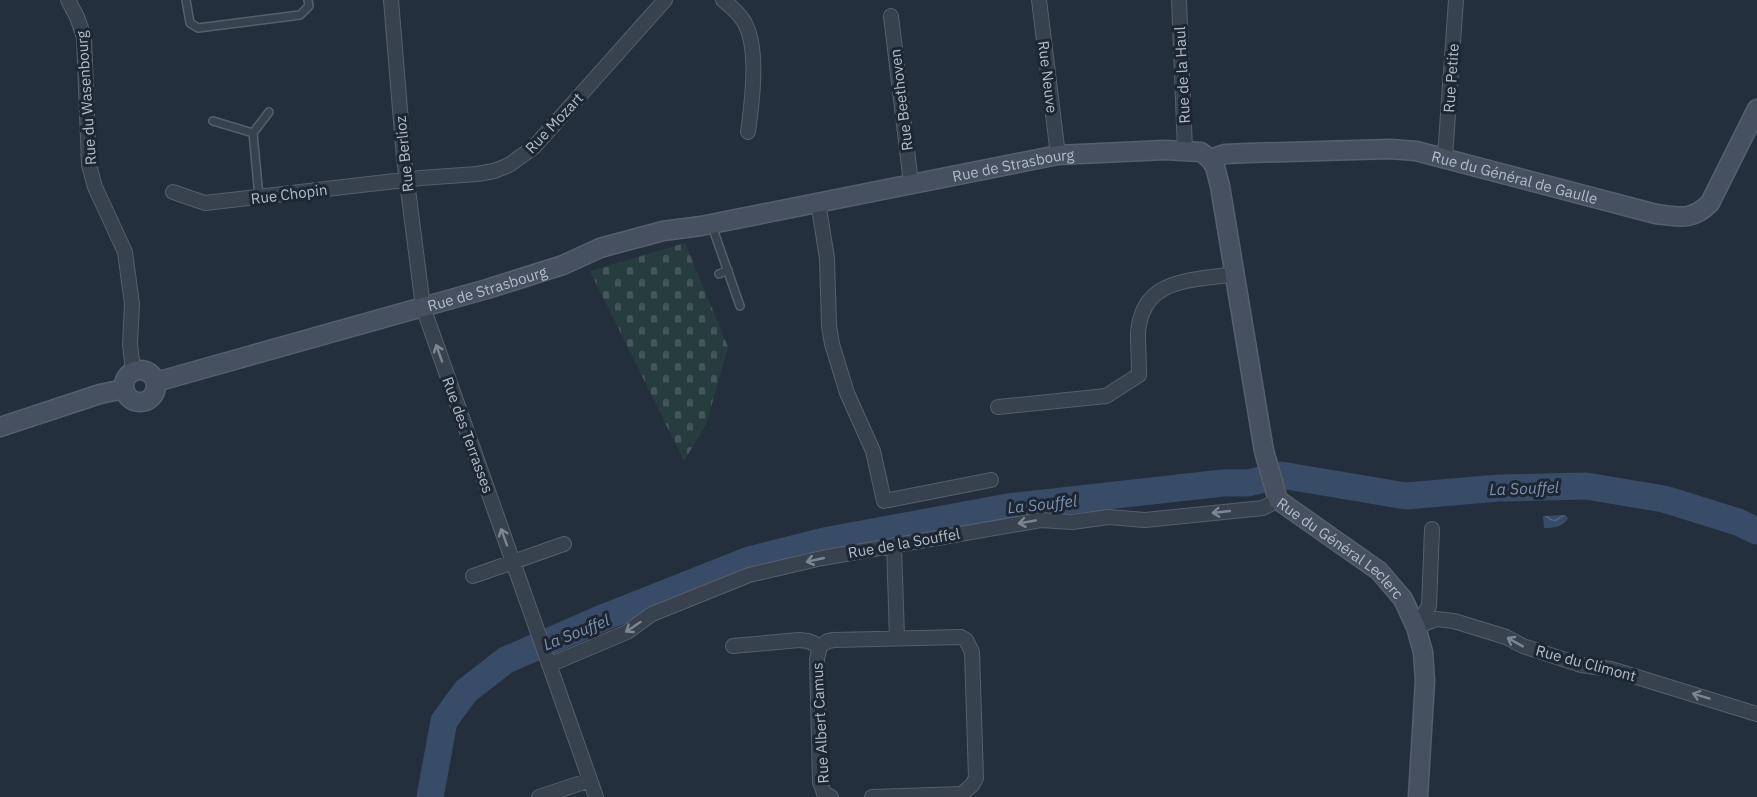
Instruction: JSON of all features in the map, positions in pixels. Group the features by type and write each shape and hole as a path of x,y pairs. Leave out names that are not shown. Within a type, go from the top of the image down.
{"street":[{"name":"Rue du Wasenbourg","path":"68,0 84,37 89,165 95,187 125,252 132,304 130,344 133,371"},
{"name":"Rue Berlioz","path":"391,0 407,180 423,307"},
{"name":"Rue Mozart","path":"407,180 494,171 521,158 534,147 665,0"},
{"path":"723,0 742,19 750,39 753,81 748,132"},
{"name":"Rue Neuve","path":"1039,0 1058,154"},
{"name":"Rue de la Haul","path":"1179,0 1185,150"},
{"name":"Rue Petite","path":"1445,157 1456,0"},
{"name":"Rue Beethoven","path":"891,16 911,183"},
{"name":"Rue du Général de Gaulle","path":"1210,159 1225,154 1390,149 1416,151 1656,214 1691,216 1700,213 1710,203 1757,109"},
{"name":"Rue de Strasbourg","path":"156,382 563,266 600,248 657,232 712,224 1058,154 1185,150 1201,152 1210,159"},
{"name":"Rue du Général Leclerc","path":"1210,159 1215,167 1220,186 1268,467 1276,494 1379,571 1403,599 1416,627 1422,652 1425,681 1418,797"},
{"name":"Rue Chopin","path":"174,192 205,203 407,180"},
{"path":"818,202 827,258 829,326 832,344 848,393 873,451 884,501 991,480"},
{"path":"998,407 1106,396 1139,375 1138,331 1146,307 1155,292 1170,285 1234,274"},
{"name":"Rue des Terrasses","path":"423,307 596,797"},
{"path":"136,370 147,371 156,382 154,394 146,401 138,402 130,399 124,389 125,379 136,370"},
{"path":"0,427 100,394 124,389"},
{"name":"Rue de la Souffel","path":"547,659 627,632 652,614 749,575 822,558 1041,520 1072,522 1109,517 1145,520 1263,508 1276,494"},
{"path":"1416,627 1429,606 1432,529"},
{"path":"473,576 564,544"},
{"path":"894,545 897,638"},
{"name":"Rue du Climont","path":"1416,627 1436,619 1454,621 1506,637 1523,646 1581,665 1611,669 1757,714"},
{"name":"Rue Albert Camus","path":"831,797 824,793 820,782 817,659 822,643 834,640 955,636 961,637 970,645 972,652 976,797"},
{"name":"Rue Albert Camus","path":"733,646 799,640 820,646"},
{"path":"872,797 962,794 972,786 976,777"},
{"path":"538,797 590,780"}],"lane":[{"path":"186,0 190,22 198,28 300,15 309,6 308,0"},
{"path":"259,197 253,133 269,112"},
{"path":"213,121 253,133"},
{"path":"712,224 740,306"},
{"path":"719,274 728,270"}],"green space":[{"path":"685,243 728,347 706,425 684,461 590,271"}],"water":[{"path":"1565,515 1568,518 1561,525 1544,528 1543,516"}],"waterway":[{"name":"La Souffel","path":"430,797 444,721 466,691 506,660 605,617 749,560 824,541 1008,507 1223,483 1248,483 1281,475 1406,496 1499,488 1586,486 1664,499 1738,522 1757,531"}]}
